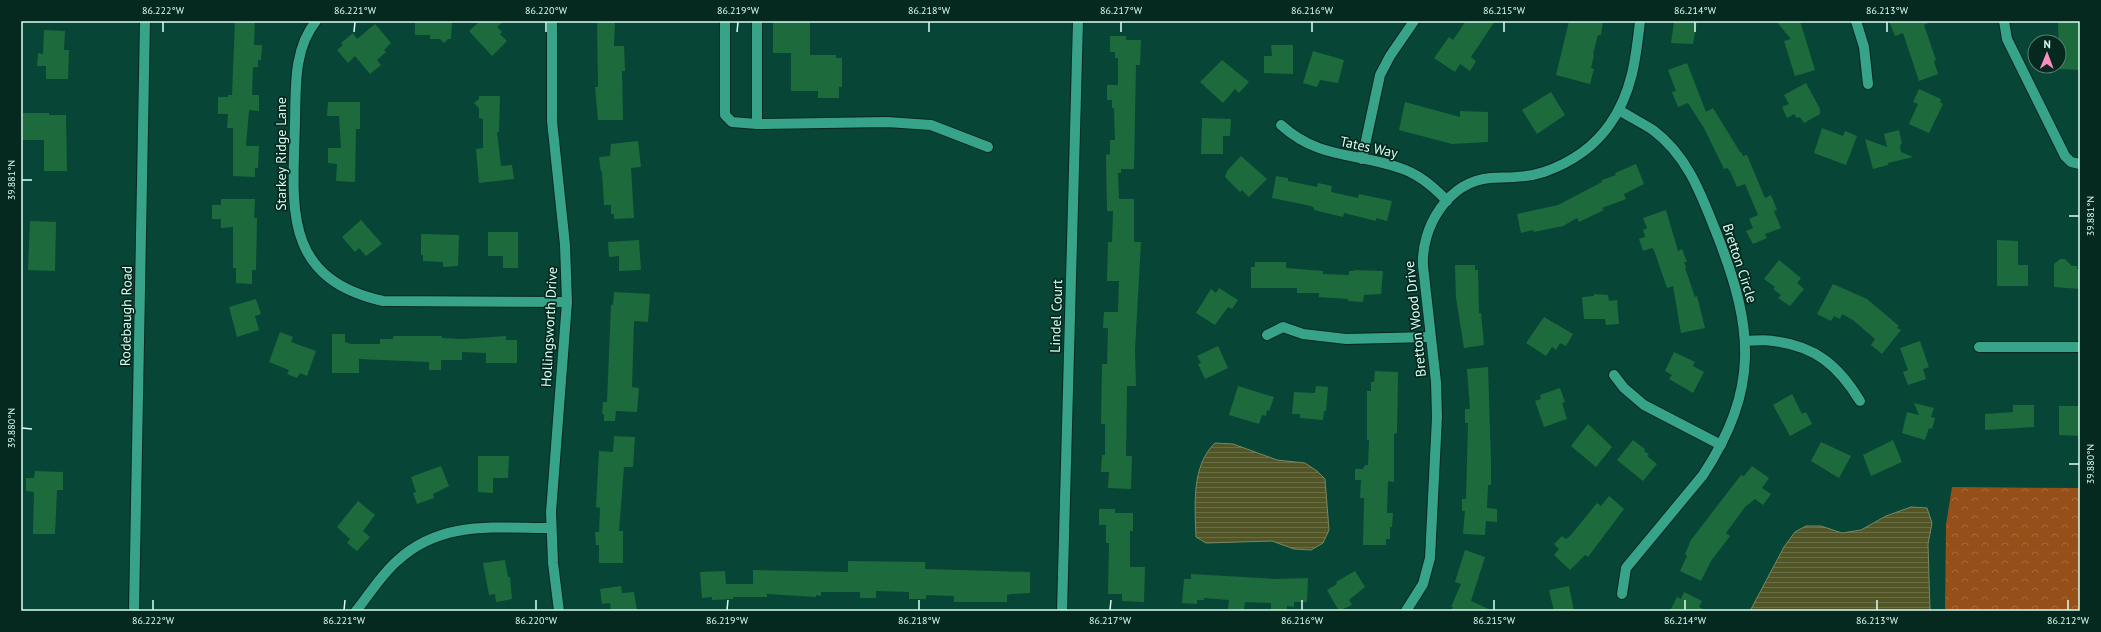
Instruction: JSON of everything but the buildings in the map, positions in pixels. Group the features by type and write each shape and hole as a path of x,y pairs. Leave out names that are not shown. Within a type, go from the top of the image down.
{"street":[{"name":"Rodebaugh Road","path":"134,611 145,21"},
{"name":"Starkey Ridge Lane","path":"316,21 303,45 297,66 293,195 295,216 300,237 315,262 324,272 345,288 362,295 383,300 567,302"},
{"name":"Hollingsworth Drive","path":"552,21 552,121 565,245 567,302 551,528 553,562 559,611"},
{"path":"725,21 725,115 732,122 757,124 887,122 931,125 988,147"},
{"path":"757,21 757,124"},
{"name":"Lindel Court","path":"1062,611 1078,21"},
{"path":"1362,159 1380,74 1390,56 1414,21"},
{"name":"Bretton Wood Drive","path":"1406,611 1423,584 1430,551 1437,411 1436,382 1423,266 1423,249 1428,229 1434,217 1447,201 1463,189 1478,181 1528,176 1566,162 1580,154 1598,138 1619,110 1633,74 1640,21"},
{"path":"1856,21 1864,47 1868,84"},
{"path":"2004,21 2007,39 2065,156 2071,162 2080,164"},
{"name":"Bretton Circle","path":"1619,110 1658,135 1678,154 1690,171 1736,286 1743,319 1745,341 1743,378 1739,399 1730,427 1721,446 1703,475 1626,568 1622,594"},
{"name":"Tates Way","path":"1281,125 1315,148 1401,168 1428,182 1447,201"},
{"path":"1267,335 1283,327 1303,334 1346,339 1430,337"},
{"path":"1745,341 1771,340 1798,345 1811,351 1834,367 1848,382 1860,401"},
{"path":"1979,347 2080,347"},
{"path":"1614,376 1624,388 1644,405 1721,446"},
{"path":"356,611 393,564 414,547 432,537 467,528 551,528"}],"green space":[{"path":"1952,487 2080,488 2080,611 1945,611 1946,525"}],"shaded area":[{"path":"1215,443 1233,444 1277,460 1305,463 1317,471 1325,479 1329,530 1323,543 1311,550 1294,549 1272,541 1206,543 1196,537 1195,500 1198,475 1207,452"},
{"path":"1911,507 1927,508 1932,523 1928,544 1930,611 1750,611 1784,547 1795,532 1806,526 1821,526 1842,533 1861,530 1886,516"}]}
